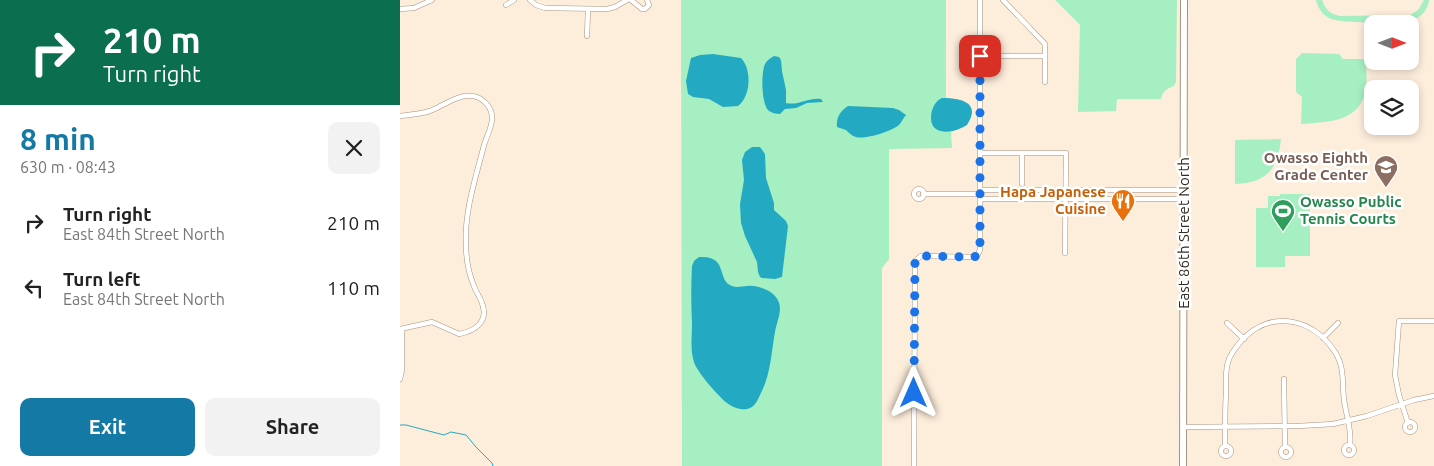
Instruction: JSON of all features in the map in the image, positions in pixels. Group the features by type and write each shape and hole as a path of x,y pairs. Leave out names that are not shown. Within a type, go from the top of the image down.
{"main road":[{"name":"East 86th Street North","path":"1183,466 1184,0"}],"street":[{"path":"400,9 414,8 432,0"},
{"path":"506,5 514,0"},
{"path":"530,0 536,5 545,8 588,9 611,8 629,0 645,9 649,5 647,0"},
{"path":"914,466 915,260 921,256 977,256 980,250 980,0"},
{"path":"1003,0 1046,44 1045,82"},
{"path":"587,36 588,9"},
{"path":"980,56 1045,56"},
{"path":"400,116 422,113 460,97 467,96 479,97 492,112 492,124 485,142 472,194 466,234 466,253 470,274 484,309 482,321 476,329 459,334 432,322 401,329 402,370 400,379"},
{"path":"980,152 1066,153 1065,253"},
{"path":"1022,153 1022,184"},
{"path":"980,195 1065,191 1184,190"},
{"path":"923,194 1065,199 1184,199"},
{"path":"1226,446 1226,368 1232,354 1255,329 1273,322 1283,321 1304,324 1314,330 1336,352 1341,364 1350,445"},
{"path":"1408,423 1397,389 1395,375 1400,321 1434,321"},
{"path":"1227,323 1244,339"},
{"path":"1323,338 1338,323"},
{"path":"1284,379 1285,447"},
{"path":"1183,426 1333,424 1434,396"}],"green space":[{"path":"681,0 946,0 946,97 952,148 889,149 889,259 882,268 882,466 682,466"},
{"path":"1055,0 1177,0 1176,82 1174,86 1165,91 1161,99 1117,99 1116,111 1078,112 1080,25"},
{"path":"1316,0 1322,0 1328,11 1333,14 1340,16 1364,16 1364,22 1329,18 1324,15"},
{"path":"1424,0 1429,0 1428,6 1419,17 1419,15 1410,15 1418,10"},
{"path":"1302,53 1339,54 1343,59 1364,59 1366,80 1364,80 1363,99 1358,107 1351,114 1333,121 1301,124 1302,97 1296,92 1296,59"},
{"path":"1281,139 1277,159 1269,172 1255,181 1235,184 1235,140"},
{"name":"Owasso Public Tennis Courts","path":"1280,194 1310,194 1310,256 1285,256 1285,267 1256,267 1256,208 1268,208 1268,196 1280,196"}],"water":[{"path":"713,54 741,58 745,63 748,76 748,90 738,106 723,107 709,99 693,97 688,94 686,81 691,58"},
{"path":"774,56 779,57 781,60 786,90 786,103 790,104 812,99 821,99 823,102 807,103 796,108 785,109 780,114 769,111 766,108 763,96 763,74 766,63"},
{"path":"942,98 962,100 970,106 972,111 967,125 948,132 940,131 933,126 931,118 933,108 938,100"},
{"path":"848,106 893,108 906,115 899,125 891,130 860,138 837,127 839,115"},
{"path":"752,147 760,147 765,154 766,178 774,203 774,210 786,221 788,226 782,277 775,279 760,277 757,262 741,223 740,204 744,180 742,160 745,152"},
{"path":"699,257 708,257 715,260 721,268 724,279 732,286 762,288 775,296 780,305 780,314 764,387 753,406 746,409 739,409 727,403 708,384 694,362 692,353 692,266"}],"waterway":[{"path":"400,425 444,435 451,432 466,435 493,466"}],"place":[{"name":"Owasso Eighth Grade Center","path":"1386,188"},
{"name":"Hapa Japanese Cuisine","path":"1123,222"},
{"name":"Owasso Public Tennis Courts","path":"1283,232"}],"route":[{"path":"914,393 915,260 921,256 973,257 980,254 980,56"}]}
